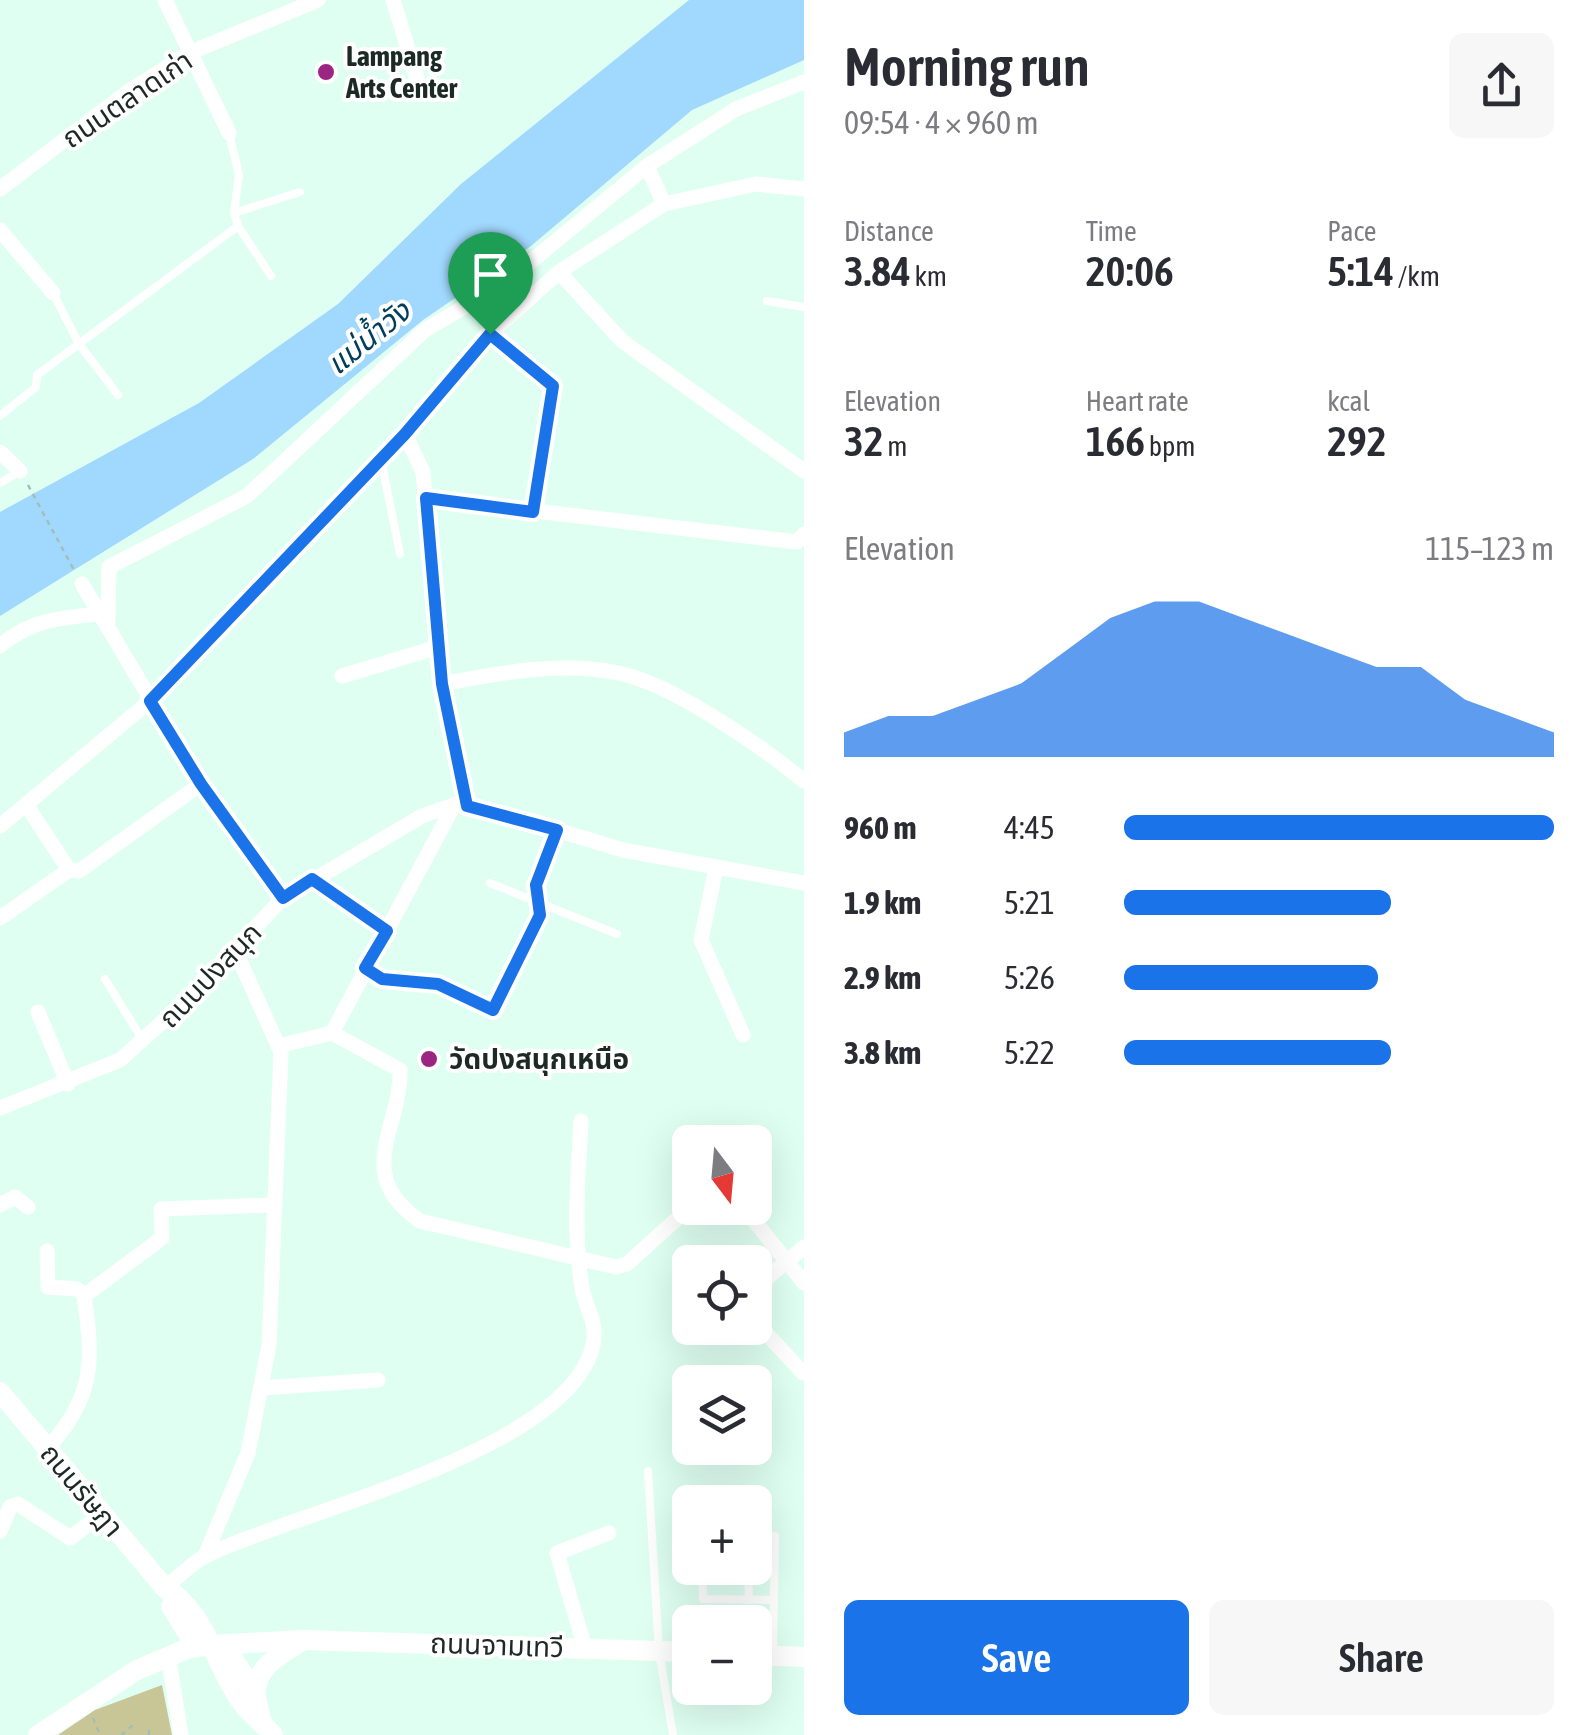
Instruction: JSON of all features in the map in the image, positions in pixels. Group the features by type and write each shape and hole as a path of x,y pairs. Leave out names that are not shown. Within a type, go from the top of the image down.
{"main road":[{"name":"ถนนรัษฎา","path":"0,1392 165,1588 177,1594 212,1644"},
{"name":"ถนนจามเทวี","path":"212,1644 304,1640 672,1651"},
{"path":"256,1693 258,1673 266,1663 304,1640"},
{"path":"117,1682 194,1660 212,1644"},
{"path":"212,1644 242,1705 267,1727"},
{"path":"38,1735 117,1682 189,1648 212,1644 234,1660 256,1693 267,1727"},
{"path":"772,1655 804,1657"}],"street":[{"path":"165,0 229,133"},
{"name":"ถนนตลาดเก่า","path":"0,189 129,91 189,53 318,0"},
{"path":"393,0 420,88"},
{"path":"103,619 109,568 248,496 424,330 505,282 647,166 736,109 804,82"},
{"path":"647,166 664,204"},
{"path":"0,826 150,701 405,434 490,334 559,272 664,204 756,184 804,188"},
{"path":"0,230 54,293"},
{"path":"559,272 622,341 804,471"},
{"path":"490,334 553,386 533,512"},
{"path":"332,1033 365,968 460,806 442,684 423,472 405,434"},
{"path":"0,452 20,470"},
{"path":"426,498 796,542 804,534"},
{"path":"82,584 201,784 283,898"},
{"path":"0,646 29,626 48,620 103,619"},
{"path":"342,676 438,647"},
{"path":"442,684 518,669 620,672 657,687 750,740 804,781"},
{"path":"0,918 69,870 79,870 201,784"},
{"path":"27,806 69,870"},
{"path":"460,806 622,850 804,883"},
{"name":"ถนนปงสนุก","path":"0,1108 68,1084 144,1042 283,898 422,816 460,806"},
{"path":"716,868 701,940 743,1035"},
{"path":"312,879 387,931"},
{"path":"204,1556 248,1453 269,1345 281,1092 278,1046 235,950"},
{"path":"38,1012 68,1084"},
{"path":"278,1046 332,1033 400,1070 384,1156 388,1186 398,1204 420,1221 616,1267 627,1264 672,1223"},
{"path":"165,1588 204,1556 431,1471 549,1408 576,1384 594,1338 582,1291 580,1260 581,1121"},
{"path":"0,1205 15,1197 28,1207"},
{"path":"84,1296 162,1238 161,1209 273,1205"},
{"path":"758,1225 804,1283"},
{"path":"772,1273 804,1247"},
{"path":"46,1250 48,1287 77,1289 84,1296 91,1341 88,1384 74,1418 47,1448"},
{"path":"772,1339 803,1373"},
{"path":"262,1388 378,1380"},
{"path":"0,1495 70,1538 102,1514"},
{"path":"0,1531 10,1507 18,1504"},
{"path":"585,1648 558,1553 608,1533"},
{"path":"170,1667 182,1735"}],"lane":[{"path":"229,133 239,176 234,213 238,226 272,276"},
{"path":"234,213 300,192"},
{"path":"0,416 36,387 37,375 238,226"},
{"path":"54,293 79,344 118,395"},
{"path":"767,301 804,307"},
{"path":"381,459 400,554"},
{"path":"0,484 20,470"},
{"path":"365,968 382,979 438,984 493,1010 540,915 536,885 557,830"},
{"path":"490,883 617,934"},
{"path":"105,979 144,1042"},
{"path":"648,1472 659,1651 673,1735"},
{"path":"772,1536 776,1536 772,1611"},
{"path":"703,1585 703,1600 774,1600"},
{"path":"749,1585 749,1600"}],"path":[{"path":"20,470 82,584"},
{"path":"121,1735 133,1725"}],"shaded area":[{"path":"162,1685 172,1735 58,1735 95,1710"}],"water":[{"name":"แม่น้ำวัง","path":"689,0 804,0 804,60 692,110 531,246 423,320 253,459 0,616 0,512 199,403 338,304 461,184"}],"place":[{"name":"Lampang Arts Center","path":"326,72"},
{"name":"วัดปงสนุกเหนือ","path":"429,1059"}],"route":[{"path":"490,334 553,386 533,512 426,498 442,684 467,806 557,830 536,885 540,915 500,1004 493,1010 438,984 414,985 382,979 365,968 387,931 312,879 283,898 201,784 150,701 405,434 490,334"}]}
